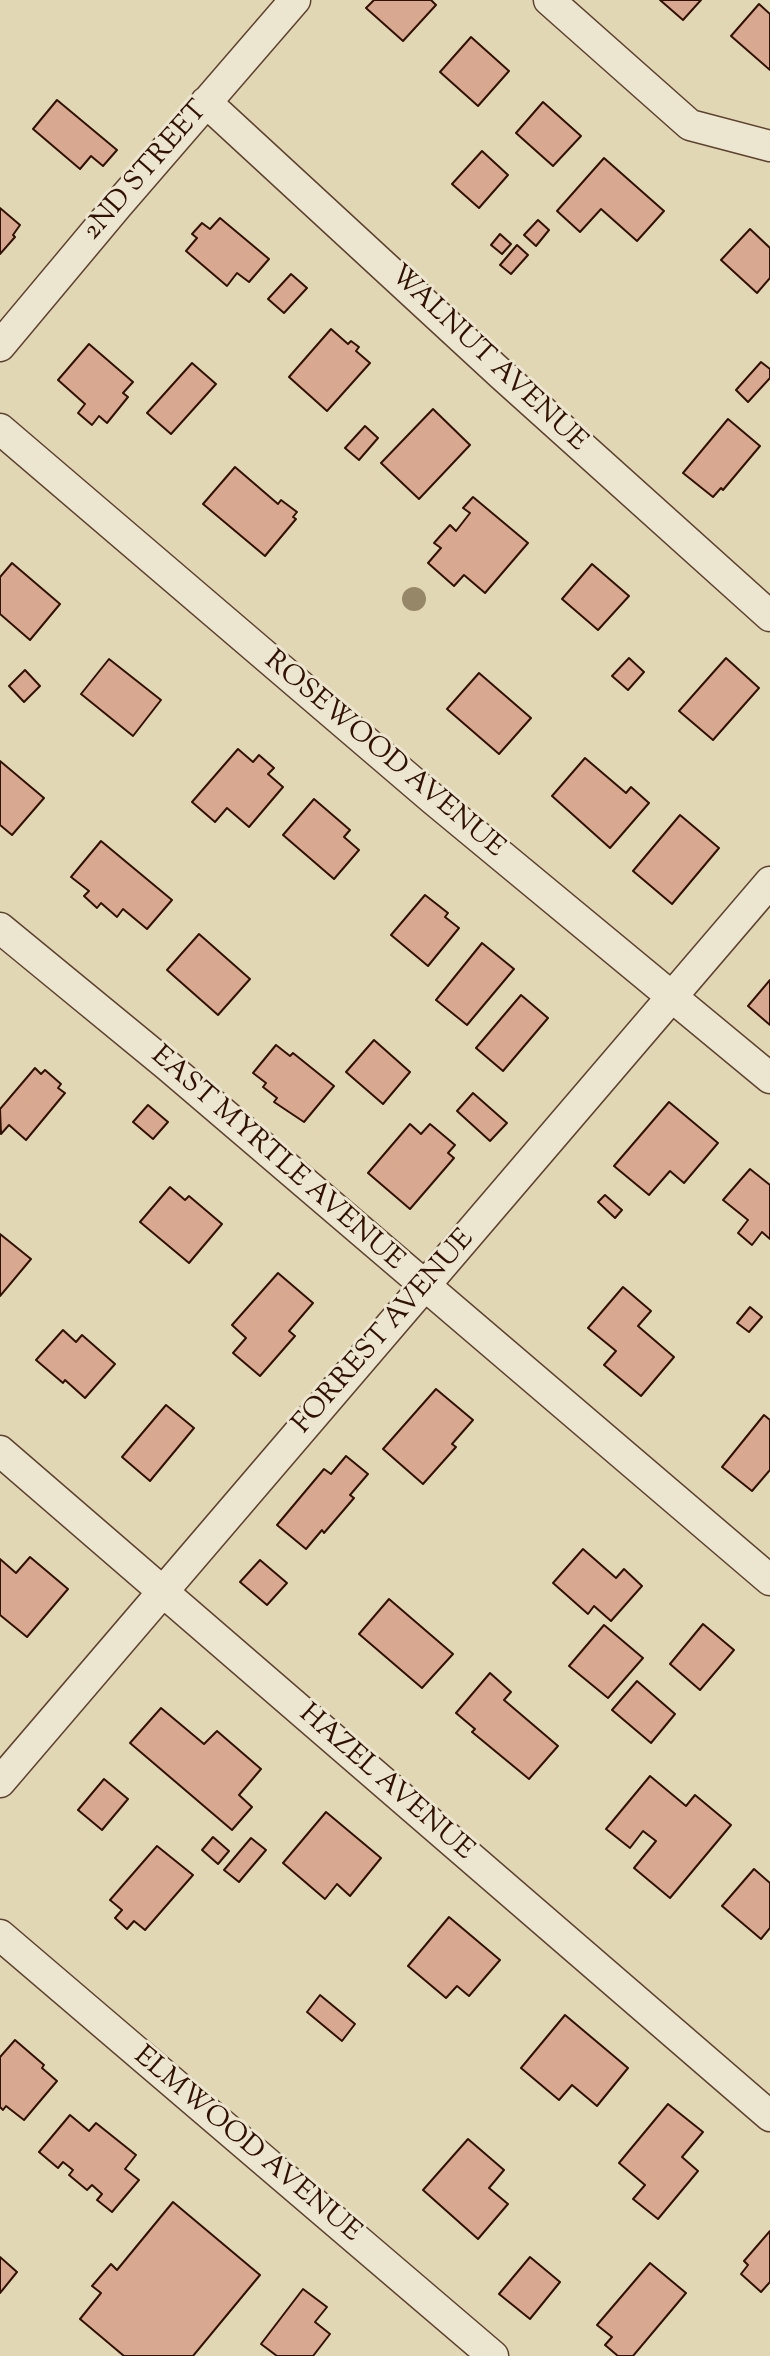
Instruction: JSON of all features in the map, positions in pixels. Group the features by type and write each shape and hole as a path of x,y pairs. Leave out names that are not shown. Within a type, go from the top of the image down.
{"street":[{"name":"2ND STREET","path":"0,346 295,0"},
{"path":"549,0 690,125 770,146"},
{"name":"WALNUT AVENUE","path":"206,102 770,616"},
{"name":"ROSEWOOD AVENUE","path":"0,429 422,790 770,1078"},
{"name":"FORREST AVENUE","path":"0,1782 770,882"},
{"name":"EAST MYRTLE AVENUE","path":"0,928 168,1066 770,1580"},
{"name":"HAZEL AVENUE","path":"0,1451 770,2116"},
{"name":"ELMWOOD AVENUE","path":"0,1935 493,2356"}],"building":[{"path":"374,0 431,0 436,5 403,41 366,8"},
{"path":"660,0 701,0 683,20"},
{"path":"759,4 770,14 770,70 731,36"},
{"path":"471,37 509,71 478,106 440,72"},
{"path":"57,100 117,150 103,166 91,156 80,169 33,129"},
{"path":"543,102 581,136 553,166 516,133"},
{"path":"482,151 508,175 479,208 452,184"},
{"path":"604,158 664,211 637,241 601,209 580,232 557,211"},
{"path":"0,208 20,225 13,235 15,237 0,254"},
{"path":"220,218 269,259 249,282 237,273 227,286 186,251 197,238 192,234 202,223 210,229"},
{"path":"538,220 549,230 536,246 524,235"},
{"path":"750,229 770,248 770,278 757,293 721,260"},
{"path":"500,234 511,244 502,254 491,245"},
{"path":"517,245 528,255 511,274 500,265"},
{"path":"291,274 307,288 284,313 268,299"},
{"path":"331,329 348,344 351,341 359,347 356,351 370,363 327,411 289,377"},
{"path":"89,344 133,382 123,393 128,397 107,423 99,416 92,425 78,413 85,404 58,380"},
{"path":"761,362 770,369 770,378 748,402 736,390"},
{"path":"192,363 216,384 171,434 147,413"},
{"path":"433,409 470,445 419,499 381,463"},
{"path":"728,419 760,446 723,490 721,488 713,497 683,473"},
{"path":"365,426 378,438 359,460 345,448"},
{"path":"235,467 278,504 281,500 297,512 293,517 296,519 265,556 203,504"},
{"path":"473,497 528,543 485,593 464,575 454,586 428,563 441,548 434,543 450,525 456,531 470,513 463,508"},
{"path":"12,563 60,604 30,640 0,614 0,577"},
{"path":"592,564 629,596 598,630 562,599"},
{"path":"629,658 644,672 628,690 612,676"},
{"path":"726,658 759,688 713,740 679,711"},
{"path":"109,659 161,700 133,736 81,694"},
{"path":"25,670 40,686 24,702 9,686"},
{"path":"479,673 531,718 499,754 447,709"},
{"path":"238,749 253,762 259,755 274,768 268,774 283,787 249,827 227,808 215,822 192,802"},
{"path":"585,758 626,793 631,787 649,803 610,848 552,796"},
{"path":"0,761 44,798 12,835 0,825"},
{"path":"314,799 350,830 344,837 359,850 334,879 283,835"},
{"path":"680,815 719,848 672,904 633,871"},
{"path":"101,841 172,900 147,929 123,909 117,917 101,903 97,908 84,896 89,891 71,877"},
{"path":"425,895 448,913 445,917 459,928 428,966 391,935"},
{"path":"199,934 250,979 218,1015 167,970"},
{"path":"482,943 514,969 467,1025 436,1000"},
{"path":"770,980 770,1025 748,1006"},
{"path":"521,995 548,1018 503,1071 476,1048"},
{"path":"374,1040 410,1072 383,1104 346,1072"},
{"path":"276,1045 290,1056 293,1053 334,1086 304,1122 274,1102 277,1098 263,1087 266,1083 253,1073"},
{"path":"35,1068 41,1074 45,1070 61,1084 58,1088 65,1093 26,1140 9,1125 1,1134 0,1109"},
{"path":"473,1093 507,1123 490,1141 457,1111"},
{"path":"669,1102 718,1143 684,1183 670,1171 649,1195 614,1166"},
{"path":"148,1105 168,1122 153,1139 133,1122"},
{"path":"410,1124 421,1134 430,1124 455,1145 448,1153 454,1158 410,1209 368,1173"},
{"path":"750,1169 770,1185 770,1239 762,1232 752,1245 738,1233 748,1220 723,1200"},
{"path":"170,1187 185,1200 189,1196 222,1224 189,1263 140,1222"},
{"path":"605,1195 622,1210 615,1218 598,1202"},
{"path":"0,1234 31,1259 0,1296"},
{"path":"278,1273 313,1303 289,1331 295,1336 260,1376 233,1353 246,1338 232,1325"},
{"path":"623,1287 651,1311 638,1326 674,1357 641,1396 604,1365 616,1351 588,1328"},
{"path":"750,1307 762,1317 749,1332 737,1323"},
{"path":"63,1330 76,1342 82,1335 115,1364 85,1398 36,1360"},
{"path":"436,1389 473,1420 452,1444 456,1447 423,1484 383,1449"},
{"path":"166,1405 194,1428 150,1481 122,1457"},
{"path":"764,1415 770,1420 770,1470 752,1491 722,1467"},
{"path":"346,1456 368,1474 350,1495 354,1498 306,1549 277,1525 324,1469 331,1474"},
{"path":"583,1549 616,1578 624,1569 642,1586 611,1621 594,1606 588,1614 553,1583"},
{"path":"30,1557 68,1589 27,1637 0,1615 0,1559 16,1573"},
{"path":"260,1560 287,1583 267,1605 240,1582"},
{"path":"389,1599 453,1654 422,1688 359,1634"},
{"path":"703,1624 734,1650 700,1690 670,1664"},
{"path":"604,1625 643,1658 608,1698 569,1666"},
{"path":"490,1673 511,1692 504,1700 558,1746 529,1779 472,1732 475,1729 456,1713"},
{"path":"637,1681 675,1714 651,1743 612,1710"},
{"path":"161,1708 204,1744 217,1731 261,1769 239,1795 252,1807 232,1830 130,1743"},
{"path":"650,1776 686,1806 695,1795 731,1825 670,1898 634,1868 656,1841 643,1831 630,1848 606,1829"},
{"path":"104,1779 128,1799 102,1830 78,1810"},
{"path":"326,1812 381,1858 350,1896 337,1884 325,1899 283,1863"},
{"path":"213,1837 229,1851 218,1864 202,1850"},
{"path":"251,1838 266,1850 239,1882 224,1870"},
{"path":"157,1846 193,1875 145,1930 134,1921 127,1929 115,1918 122,1910 110,1900"},
{"path":"754,1869 770,1883 770,1928 761,1939 722,1906"},
{"path":"449,1917 500,1960 469,1996 457,1986 446,1998 408,1966"},
{"path":"320,1995 355,2024 342,2041 307,2012"},
{"path":"565,2015 628,2068 597,2106 572,2085 559,2100 521,2068"},
{"path":"15,2040 57,2081 24,2120 6,2106 3,2110 0,2107 0,2057"},
{"path":"668,2104 703,2132 682,2157 698,2171 658,2219 633,2199 645,2185 619,2163"},
{"path":"70,2115 89,2131 96,2123 136,2155 125,2169 139,2180 112,2212 97,2200 102,2194 92,2185 87,2190 69,2175 73,2170 63,2162 58,2168 39,2152"},
{"path":"468,2139 504,2170 489,2188 508,2204 478,2239 423,2190"},
{"path":"173,2202 260,2275 193,2356 124,2356 80,2319 101,2293 92,2286 111,2264 117,2270"},
{"path":"770,2231 770,2282 761,2292 741,2274 748,2265 744,2261"},
{"path":"0,2257 17,2272 0,2293"},
{"path":"530,2257 560,2282 530,2319 499,2294"},
{"path":"650,2263 686,2293 633,2356 618,2356 605,2345 612,2337 597,2325"},
{"path":"303,2289 327,2307 315,2322 330,2334 313,2356 277,2356 261,2344"}]}
